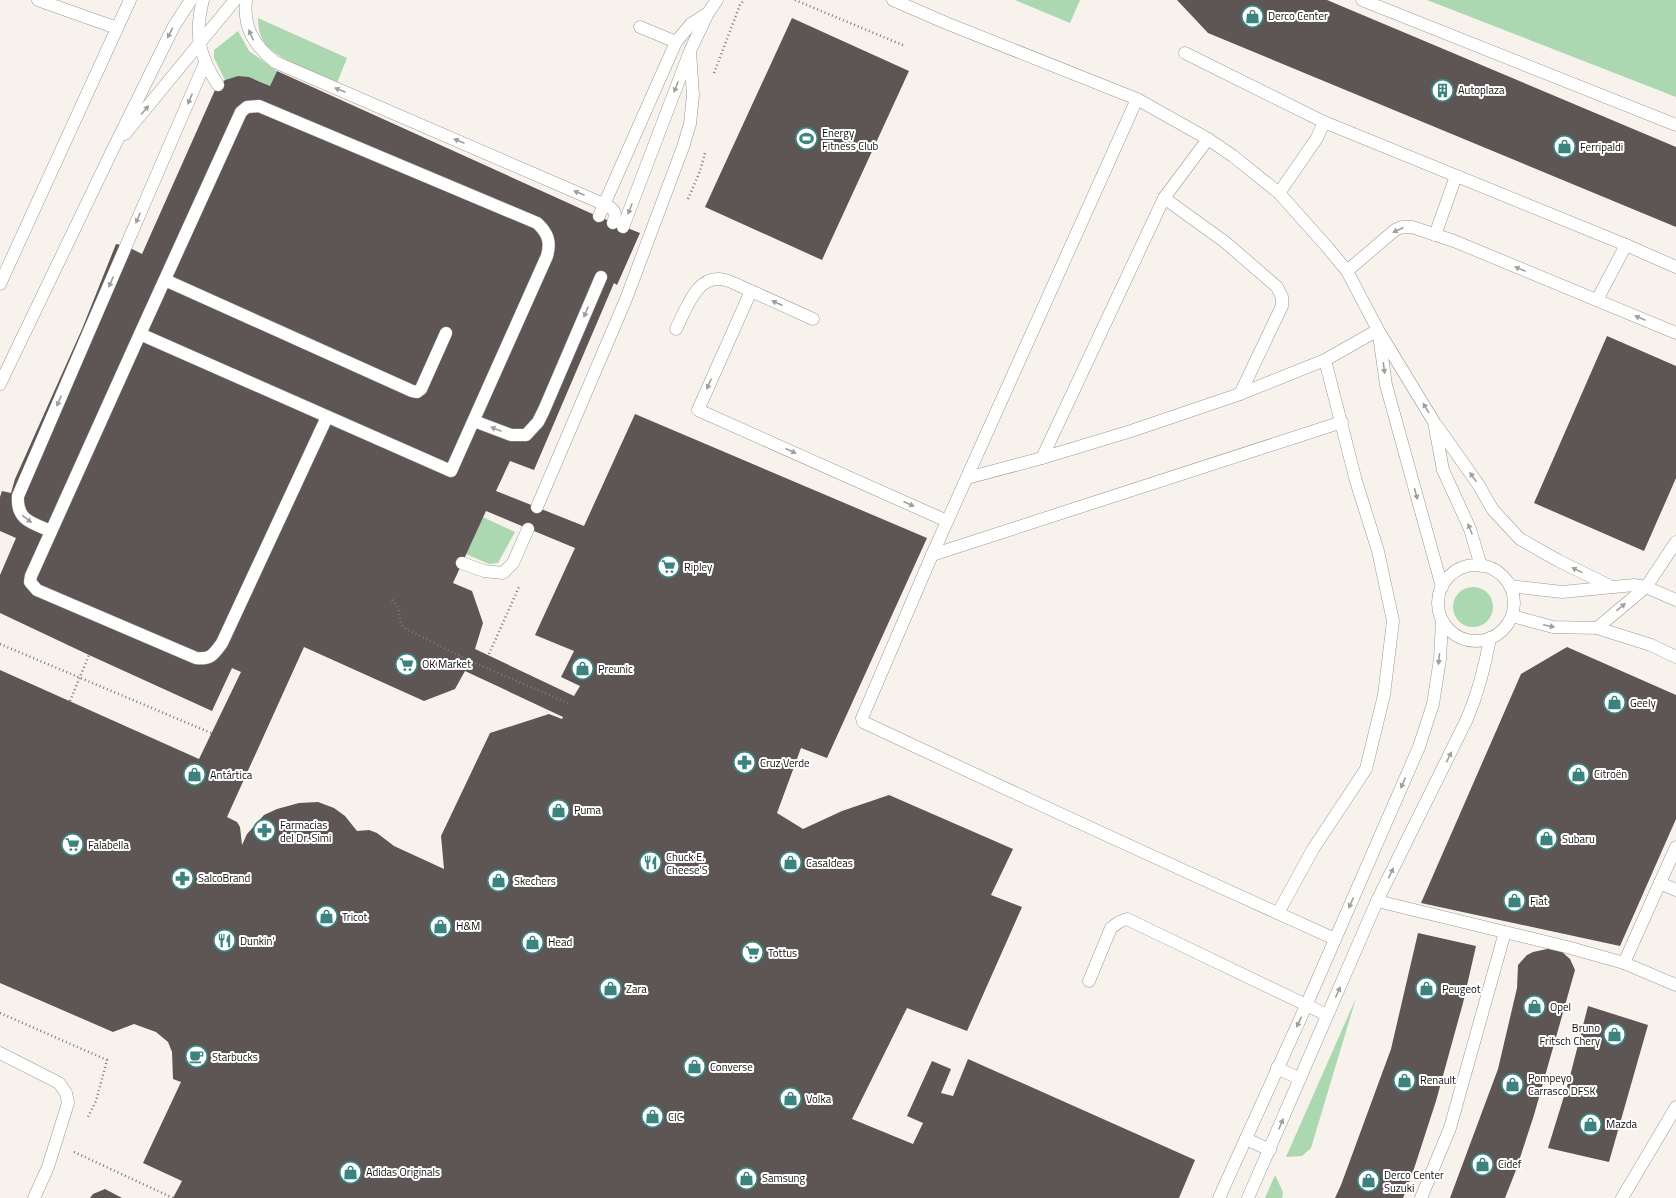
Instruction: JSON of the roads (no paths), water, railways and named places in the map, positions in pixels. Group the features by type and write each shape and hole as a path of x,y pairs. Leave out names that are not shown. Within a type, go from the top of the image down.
{"lane":[{"path":"38,0 117,28"},
{"path":"0,284 130,0"},
{"path":"0,384 174,26 191,0"},
{"path":"202,0 198,26 199,45 205,63 218,85"},
{"path":"112,151 235,0"},
{"path":"246,0 246,16 251,37 257,46 275,62 608,206 614,210 618,225 690,51 708,12 717,0"},
{"path":"893,0 946,23 1137,99 1208,139 1233,156 1279,193 1347,271 1378,330 1434,422 1478,484 1492,510 1520,539 1559,561 1612,587"},
{"path":"1362,0 1676,126"},
{"path":"600,216 676,42 691,24 708,12"},
{"path":"640,27 676,42"},
{"path":"537,507 626,299 683,147 690,124 693,95 690,51"},
{"path":"1184,53 1324,122 1626,245 1676,267"},
{"path":"51,531 29,522 23,517 19,510 18,496 205,63"},
{"path":"1137,99 932,555 862,716 863,722 1148,856 1335,939"},
{"path":"140,334 451,471 547,256 549,240 547,234 537,223 259,106 252,106 241,112 140,334 51,531 31,576 30,582 37,590 196,658 205,659 210,657 222,643 327,417"},
{"path":"1279,193 1317,138 1324,122"},
{"path":"1042,458 1164,198 1208,139"},
{"path":"1435,235 1456,176"},
{"path":"1164,198 1225,242 1277,287 1282,297 1282,306 1240,394"},
{"path":"1347,271 1395,230 1402,227 1412,227 1454,241 1676,333"},
{"path":"1598,300 1626,245"},
{"path":"474,421 511,435 526,435 534,428 541,416 601,276"},
{"path":"165,280 417,392 421,389 446,333"},
{"path":"676,329 695,292 706,282 712,280 725,280 813,318"},
{"path":"751,291 698,410 947,521"},
{"path":"967,478 1042,458 1240,394 1325,360 1378,330"},
{"path":"1378,330 1386,384 1442,587"},
{"path":"1278,914 1313,849 1366,769 1384,695 1392,621 1390,602 1378,551 1356,481 1325,360"},
{"path":"932,555 1342,422"},
{"path":"1434,422 1443,470 1470,529 1481,566"},
{"path":"462,562 484,572 502,572 508,570 513,563 528,529"},
{"path":"1597,628 1646,587 1676,542"},
{"path":"1481,566 1493,570 1510,586 1513,596 1512,616 1507,625 1499,633 1490,638 1476,641 1462,639 1450,632 1442,620 1438,609 1438,598 1447,579 1462,568 1481,566"},
{"path":"1510,586 1562,592 1634,585 1646,587 1676,600"},
{"path":"1512,616 1553,627 1597,628 1651,645 1676,657"},
{"path":"1220,1198 1419,747 1433,704 1440,659 1442,620"},
{"path":"1248,1198 1327,1015 1378,902 1467,719 1476,697 1486,664 1490,638"},
{"path":"1624,963 1676,847"},
{"path":"1660,883 1676,890"},
{"path":"1378,902 1567,947 1624,963 1676,985"},
{"path":"1089,981 1111,928 1119,922 1127,919 1327,1015"},
{"path":"1420,1198 1450,1128 1505,932"},
{"path":"0,1053 59,1083 66,1093 68,1103 48,1167 34,1198"},
{"path":"1277,1068 1300,1079"},
{"path":"1622,1198 1676,1107"},
{"path":"1246,1139 1270,1150"}],"place":[{"name":"Derco Center","path":"1253,16"},
{"name":"Autoplaza","path":"1443,90"},
{"name":"Energy Fitness Club","path":"807,139"},
{"name":"Ferripaldi","path":"1565,147"},
{"name":"Ripley","path":"668,567"},
{"name":"OK Market","path":"407,664"},
{"name":"Preunic","path":"582,669"},
{"name":"Geely","path":"1614,703"},
{"name":"Cruz Verde","path":"745,763"},
{"name":"Citroën","path":"1579,774"},
{"name":"Antártica","path":"195,775"},
{"name":"Puma","path":"558,810"},
{"name":"Farmacias del Dr. Simi","path":"265,831"},
{"name":"Subaru","path":"1546,839"},
{"name":"Falabella","path":"72,845"},
{"name":"Chuck E. Cheese'S","path":"650,863"},
{"name":"CasaIdeas","path":"791,863"},
{"name":"SalcoBrand","path":"183,878"},
{"name":"Skechers","path":"499,881"},
{"name":"Fiat","path":"1515,901"},
{"name":"Tricot","path":"327,917"},
{"name":"H&M","path":"440,926"},
{"name":"Dunkin'","path":"224,941"},
{"name":"Head","path":"532,942"},
{"name":"Tottus","path":"753,953"},
{"name":"Zara","path":"611,989"},
{"name":"Peugeot","path":"1427,989"},
{"name":"Opel","path":"1534,1007"},
{"name":"Bruno Fritsch Chery","path":"1615,1034"},
{"name":"Starbucks","path":"197,1057"},
{"name":"Converse","path":"695,1067"},
{"name":"Renault","path":"1404,1080"},
{"name":"Pompeyo Carrasco DFSK","path":"1512,1084"},
{"name":"Volka","path":"790,1099"},
{"name":"CIC","path":"653,1117"},
{"name":"Mazda","path":"1590,1124"},
{"name":"Cidef","path":"1482,1164"},
{"name":"Adidas Originals","path":"350,1172"},
{"name":"Samsung","path":"746,1178"},
{"name":"Derco Center Suzuki","path":"1368,1181"}]}
